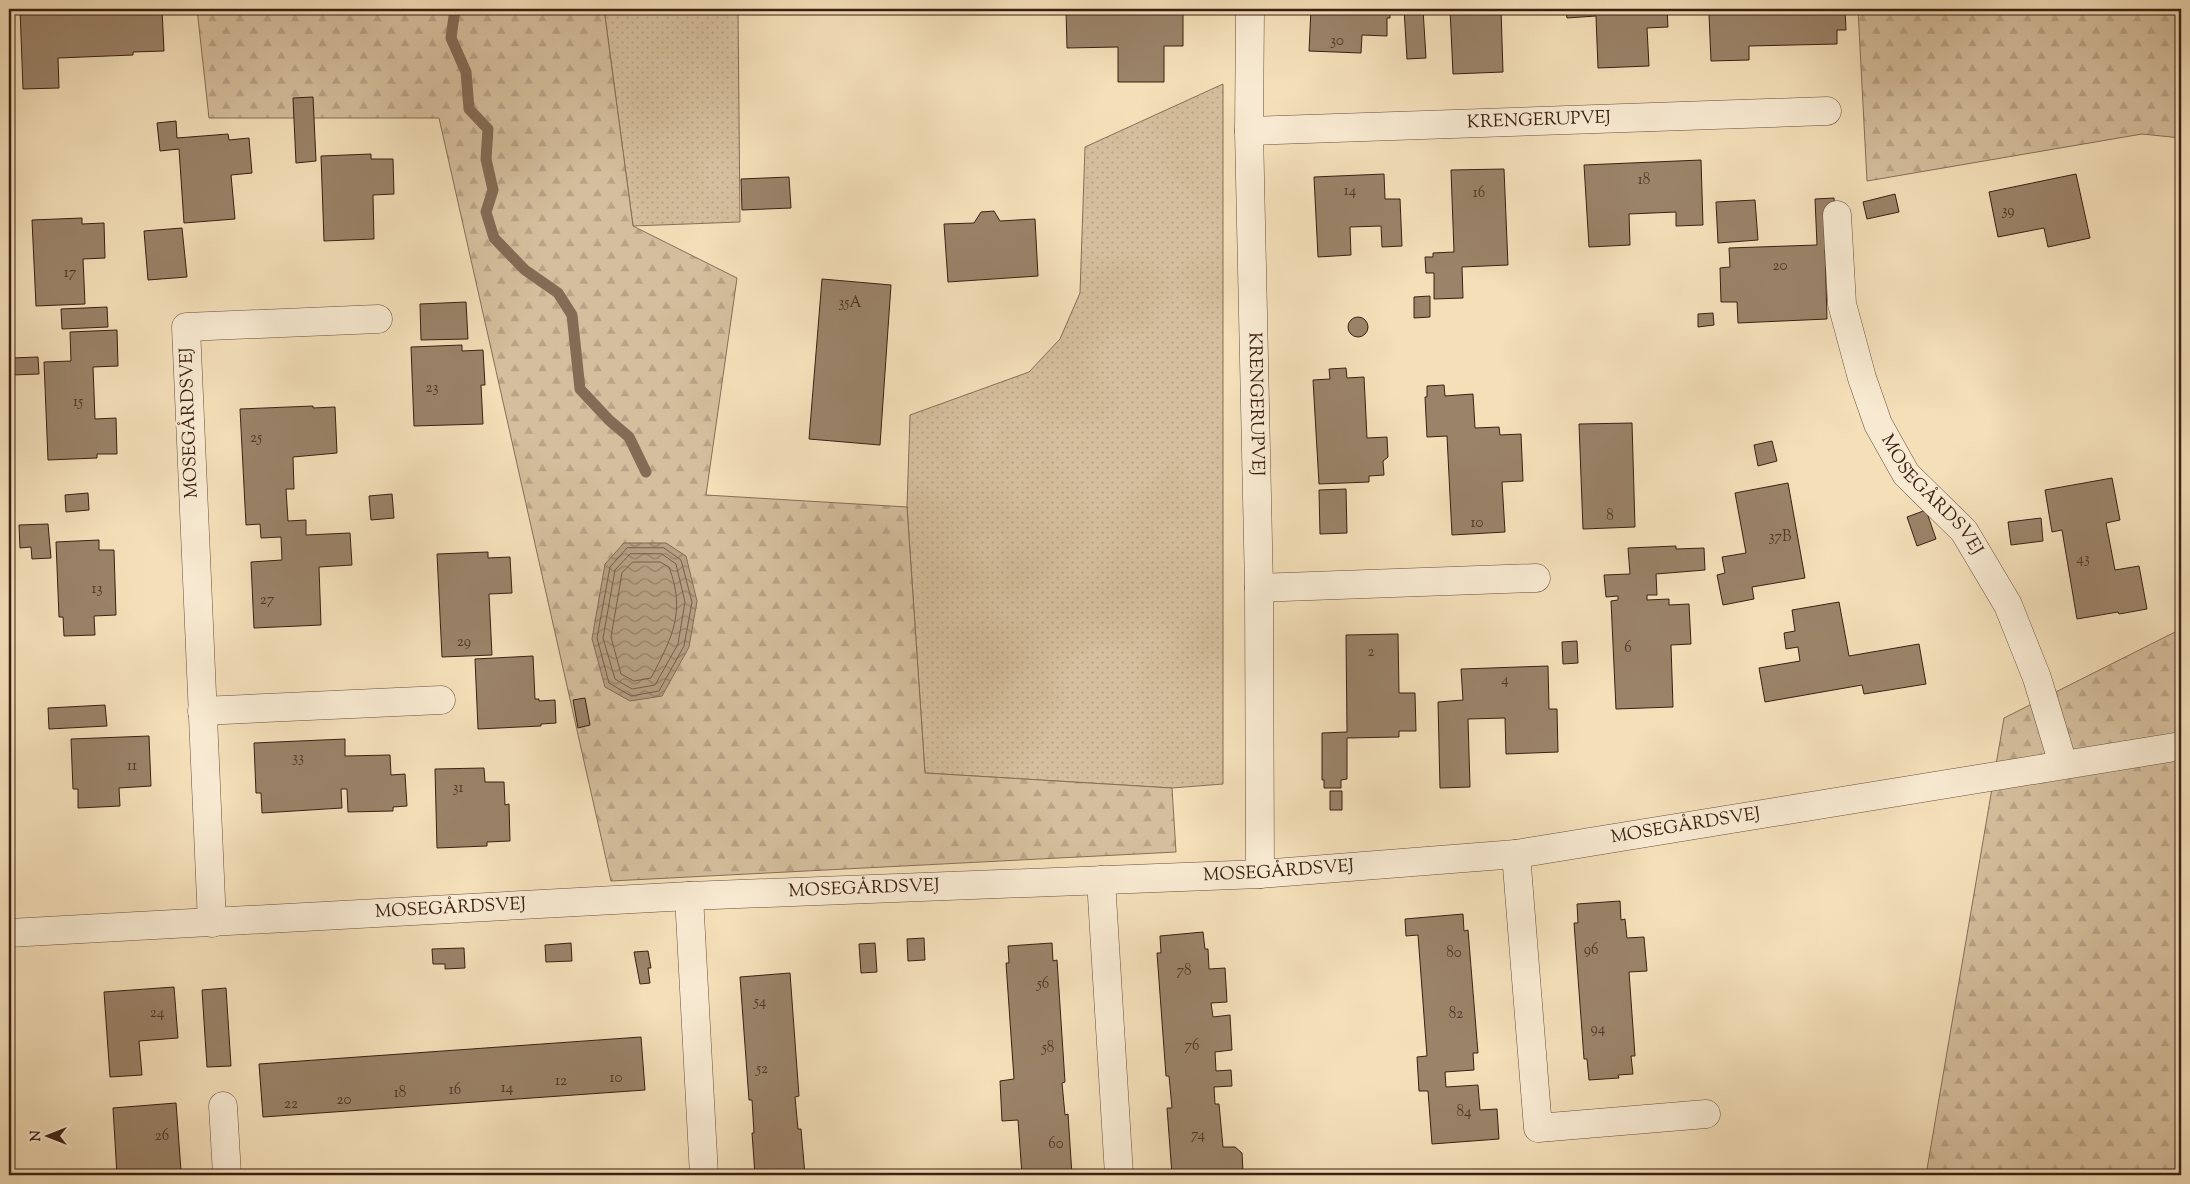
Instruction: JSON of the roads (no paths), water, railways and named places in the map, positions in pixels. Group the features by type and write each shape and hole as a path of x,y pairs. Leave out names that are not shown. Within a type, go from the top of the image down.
{"street":[{"name":"KRENGERUPVEJ","path":"1250,9 1249,131 1259,588 1260,874"},
{"name":"KRENGERUPVEJ","path":"1249,131 1827,112"},
{"name":"MOSEGÅRDSVEJ","path":"1837,215 1842,304 1862,378 1878,424 1906,474 1964,531 2008,606 2037,678 2063,764"},
{"name":"MOSEGÅRDSVEJ","path":"212,923 186,327 378,319"},
{"path":"1259,588 1536,578"},
{"path":"202,711 441,700"},
{"name":"MOSEGÅRDSVEJ","path":"9,933 689,896 1260,874 1516,854 2181,746"},
{"path":"1516,854 1538,1128 1706,1114"},
{"path":"1101,880 1119,1175"},
{"path":"689,896 704,1175"},
{"path":"223,1106 227,1175"}],"water":[{"path":"624,543 666,543 686,556 697,601 689,647 662,696 630,701 605,687 592,639 605,564"}],"waterway":[{"path":"455,9 451,38 466,72 469,109 488,129 486,159 493,190 486,212 494,238 525,270 558,293 572,315 580,389 609,420 629,437 646,472"}]}
